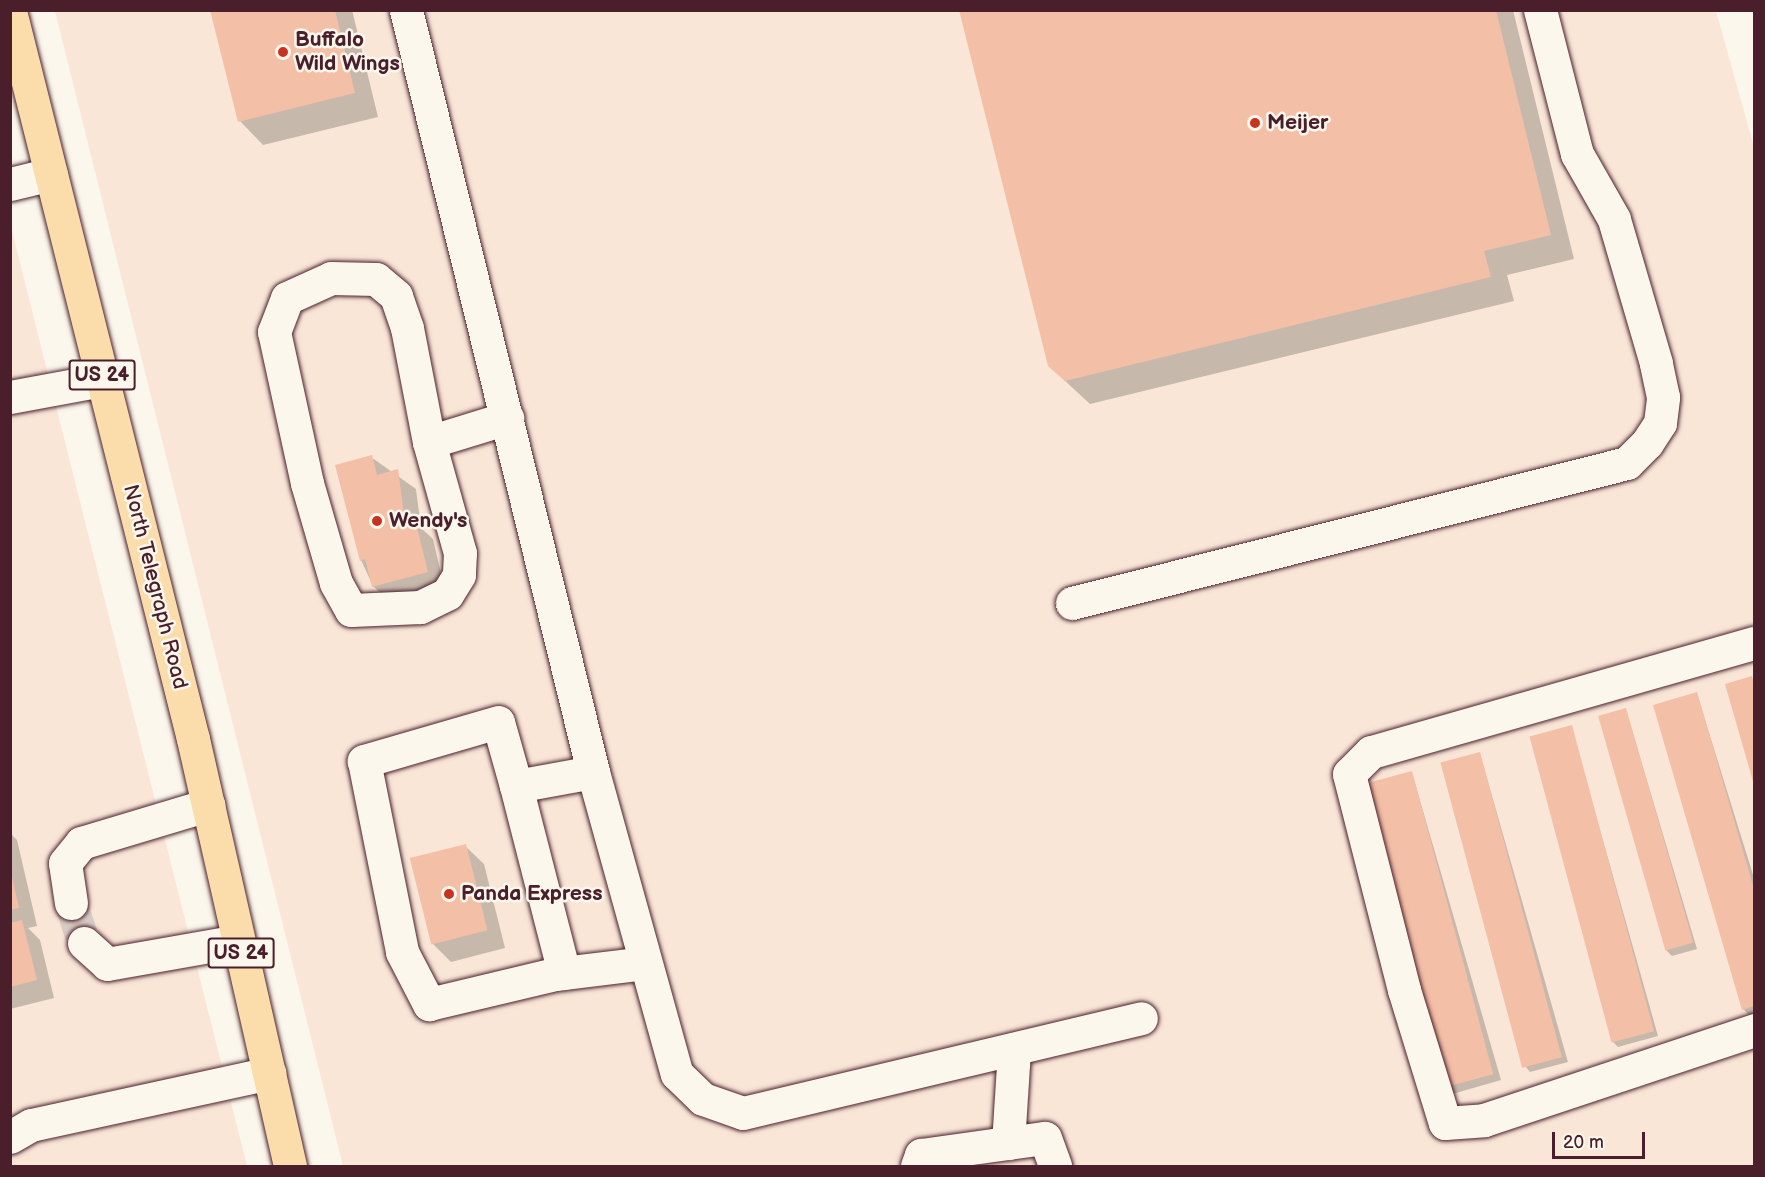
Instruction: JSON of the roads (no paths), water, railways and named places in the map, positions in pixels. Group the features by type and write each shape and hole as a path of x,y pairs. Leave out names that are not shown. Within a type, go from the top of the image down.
{"main road":[{"name":"North Telegraph Road","path":"10,10 208,805 290,1167"}],"lane":[{"path":"406,10 593,772 644,963 677,1074 703,1099 730,1112 791,1104 1141,1018"},
{"path":"1072,603 1627,462 1647,443 1660,423 1663,398 1656,363 1614,219 1577,154 1540,10"},
{"path":"10,184 51,174"},
{"path":"331,278 376,279 396,296 429,442 460,553 459,575 447,594 420,607 351,610 336,583 307,483 274,332 287,298 331,278"},
{"path":"10,397 103,380"},
{"path":"429,442 507,418"},
{"path":"1755,644 1371,752 1349,774 1404,990 1445,1123 1485,1120 1755,1030"},
{"path":"564,973 498,722 364,761 402,952 429,1004 564,973 644,963"},
{"path":"516,786 593,772"},
{"path":"71,903 65,863 81,843 208,805"},
{"path":"84,943 107,964 238,941"},
{"path":"1008,1143 1014,1049"},
{"path":"10,1137 31,1125 269,1073"},
{"path":"917,1167 921,1155 1046,1138 1055,1167"}],"tunnel":[{"path":"71,903 84,943"}],"place":[{"name":"Buffalo Wild Wings","path":"283,52"},
{"name":"Meijer","path":"1255,123"},
{"name":"Wendy's","path":"377,521"},
{"name":"Panda Express","path":"449,894"}]}
